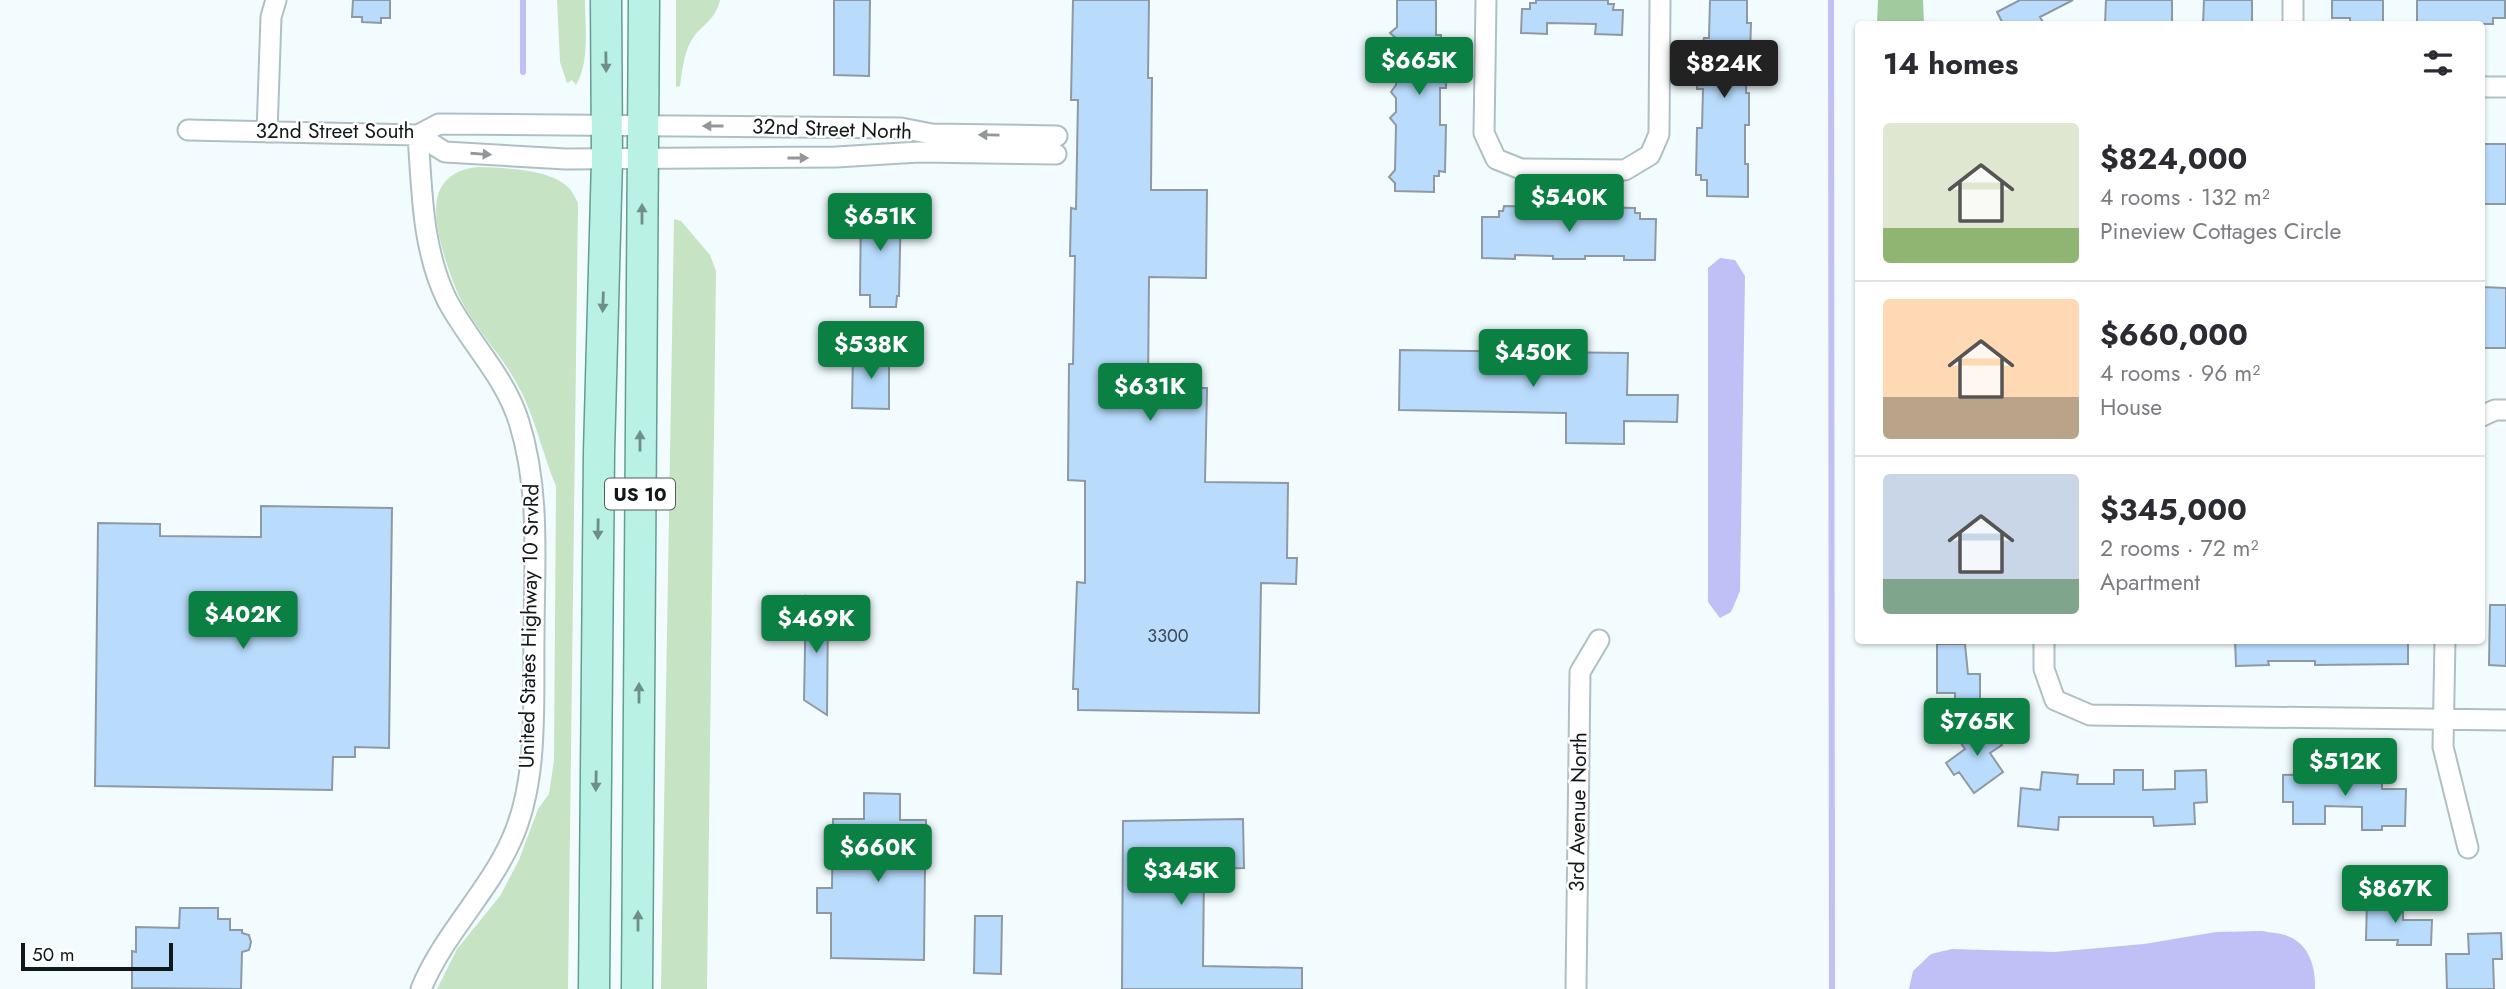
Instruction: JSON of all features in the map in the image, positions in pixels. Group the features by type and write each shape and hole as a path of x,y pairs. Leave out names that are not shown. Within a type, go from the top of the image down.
{"main road":[{"name":"US 10","path":"594,989 599,452 607,160 606,0"},
{"name":"US 10","path":"638,989 644,0"}],"street":[{"path":"267,132 271,17 276,0"},
{"path":"1486,0 1484,133 1496,159 1521,169 1625,170 1650,155 1659,134 1660,0"},
{"path":"2293,0 2293,21"},
{"path":"2485,87 2506,87"},
{"name":"32nd Street South","path":"188,130 418,135 439,124 607,125"},
{"name":"32nd Street North","path":"418,135 445,152 607,160 836,158 1057,145 889,128 607,125"},
{"name":"United States Highway 10 SrvRd","path":"418,135 425,226 435,269 453,311 495,372 519,421 533,483 535,529 533,725 523,807 512,840 496,870 436,956 421,989"},
{"path":"2485,415 2495,410 2506,410"},
{"name":"3rd Avenue North","path":"1576,989 1580,672 1599,640"},
{"path":"2044,644 2044,669 2055,700 2090,715 2506,720"},
{"path":"2445,644 2443,747 2468,848"}],"green space":[{"path":"557,0 585,0 585,55 576,85 572,80 567,83 560,62"},
{"path":"676,0 720,0 715,13 691,41 680,86 676,87"},
{"path":"1878,0 1923,0 1924,21 1877,21"},
{"path":"479,167 527,171 551,177 569,188 578,203 568,989 437,989 457,949 500,896 519,860 538,809 549,794 554,760 556,486 520,390 457,291 446,263 436,215 437,201 443,184 457,173"},
{"path":"674,219 681,221 710,255 716,271 707,989 661,989"}],"water":[{"path":"1720,258 1735,260 1745,276 1740,591 1731,612 1720,618 1708,602 1708,268"},
{"path":"2262,931 2287,936 2302,946 2313,966 2315,989 1909,989 1913,971 1931,954 1952,949 2054,952 2144,944 2216,932"}],"building":[{"path":"353,0 390,0 390,18 381,18 381,23 362,22 362,17 352,17"},
{"path":"834,0 870,0 869,76 834,75"},
{"path":"1073,0 1149,0 1148,78 1152,78 1151,190 1207,190 1206,278 1149,277 1148,388 1207,388 1205,482 1288,483 1287,558 1297,558 1296,584 1261,583 1259,713 1078,710 1078,689 1073,689 1077,582 1085,583 1085,481 1068,480 1069,364 1073,364 1075,256 1070,256 1071,208 1076,209 1078,100 1071,100"},
{"path":"1397,0 1436,0 1436,35 1441,35 1441,40 1447,39 1446,88 1440,88 1440,125 1446,125 1445,172 1439,171 1439,176 1434,176 1434,192 1395,191 1395,183 1389,177 1395,170 1396,125 1390,118 1396,112 1396,98 1391,92 1396,85 1397,39 1390,33 1397,27"},
{"path":"1536,0 1608,0 1608,4 1614,4 1613,10 1623,10 1622,35 1595,34 1596,24 1547,23 1547,34 1521,33 1522,9 1530,9 1530,3 1536,3"},
{"path":"1710,0 1747,0 1747,23 1751,23 1746,93 1749,93 1749,125 1745,125 1748,197 1707,196 1707,180 1701,180 1701,175 1696,175 1697,128 1702,128 1703,89 1697,89 1698,43 1709,38"},
{"path":"2020,0 2073,0 2040,17 2042,21 2002,21 1997,12"},
{"path":"2106,0 2172,0 2172,21 2105,21"},
{"path":"2204,0 2252,0 2252,21 2203,21"},
{"path":"2332,0 2383,0 2383,21 2332,18"},
{"path":"2417,0 2505,0 2505,18 2493,18 2493,24 2485,24 2485,21 2417,21"},
{"path":"2485,144 2506,144 2506,204 2485,204"},
{"path":"861,202 901,203 899,296 896,307 870,307 870,295 860,295"},
{"path":"1504,206 1550,207 1550,212 1584,213 1589,212 1589,207 1635,208 1635,213 1640,213 1640,219 1656,219 1655,260 1624,260 1624,256 1553,259 1553,256 1515,255 1515,259 1482,258 1482,217 1499,217 1499,211 1503,211"},
{"path":"2485,287 2506,288 2506,348 2485,348"},
{"path":"1400,350 1628,353 1627,395 1678,395 1677,422 1624,421 1624,444 1566,443 1566,413 1399,410"},
{"path":"853,353 889,354 889,409 852,408"},
{"path":"261,506 392,508 389,748 355,747 355,757 333,757 332,790 95,786 98,523 160,524 160,536 261,537"},
{"path":"806,596 828,609 827,715 804,700"},
{"path":"2490,605 2506,605 2506,666 2489,665"},
{"path":"1937,644 1965,644 1968,674 1980,674 1980,701 1955,701 1955,693 1937,693"},
{"path":"2235,644 2408,644 2408,664 2315,665 2315,661 2268,661 2269,665 2236,666"},
{"path":"1984,721 2002,745 1990,753 2003,772 1974,793 1959,772 1954,775 1946,763 1965,749 1958,739"},
{"path":"2114,770 2143,770 2143,790 2175,789 2175,771 2206,770 2207,802 2194,803 2195,824 2154,826 2153,817 2059,817 2058,830 2018,826 2021,788 2040,790 2042,772 2078,775 2077,784 2114,784"},
{"path":"2316,771 2382,772 2382,789 2406,789 2405,826 2382,826 2382,830 2362,830 2362,807 2325,806 2325,824 2293,824 2293,802 2283,802 2283,775 2316,774"},
{"path":"864,793 900,794 900,820 926,820 926,832 929,832 929,864 925,864 924,960 831,958 831,913 817,913 817,888 832,888 833,819 864,819"},
{"path":"1243,819 1244,868 1204,869 1203,966 1302,968 1302,989 1122,989 1123,821"},
{"path":"2367,900 2399,900 2398,911 2403,911 2403,920 2432,920 2431,945 2397,945 2398,940 2366,940"},
{"path":"180,908 218,908 218,919 230,919 230,930 242,930 242,933 249,935 249,950 242,952 241,989 132,988 132,951 136,952 136,927 179,928"},
{"path":"975,916 1002,916 1001,974 974,973"},
{"path":"2501,933 2502,959 2493,959 2494,989 2447,989 2446,954 2469,954 2468,934"}],"waterway":[{"path":"523,0 523,72"},
{"path":"1831,0 1832,989"}]}
